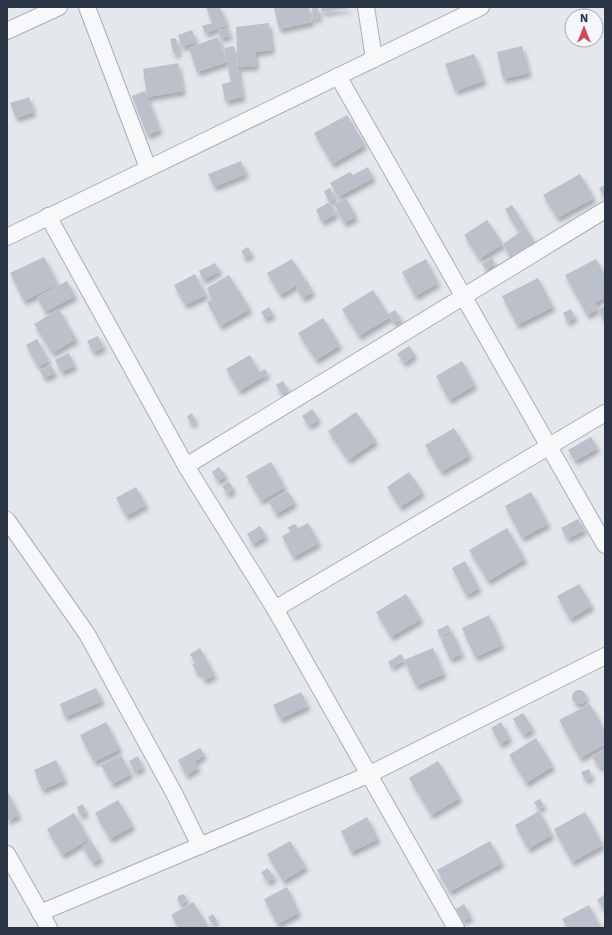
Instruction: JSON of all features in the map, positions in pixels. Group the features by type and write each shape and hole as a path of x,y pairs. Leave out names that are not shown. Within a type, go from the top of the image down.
{"street":[{"path":"7,30 59,7"},
{"path":"87,7 148,168"},
{"path":"366,7 374,58"},
{"path":"7,237 481,7"},
{"path":"338,76 605,545"},
{"path":"186,466 605,210"},
{"path":"48,216 186,466 275,609 456,928"},
{"path":"275,609 605,413"},
{"path":"7,520 87,634 175,795 200,846"},
{"path":"40,913 368,775 605,656"},
{"path":"7,854 49,928"}],"building":[{"path":"206,7 220,7 227,25 205,33 202,26 212,23"},
{"path":"309,7 312,22 279,29 274,8"},
{"path":"312,7 318,7 319,18 313,19"},
{"path":"321,7 349,7 350,8 322,12"},
{"path":"269,23 272,50 255,52 256,66 238,67 236,27"},
{"path":"228,28 230,36 220,38 218,30"},
{"path":"192,30 197,42 182,47 178,35"},
{"path":"218,37 227,62 197,72 189,48"},
{"path":"176,38 179,53 174,54 170,39"},
{"path":"234,46 243,97 225,101 222,84 231,82 224,48"},
{"path":"522,46 529,73 503,79 497,52"},
{"path":"474,54 484,81 455,91 445,64"},
{"path":"178,63 183,91 147,97 143,69"},
{"path":"145,91 160,130 147,135 132,96"},
{"path":"29,97 34,112 16,118 10,103"},
{"path":"347,115 365,145 332,164 314,133"},
{"path":"241,161 246,174 214,187 208,174"},
{"path":"368,167 373,178 338,197 330,183 350,172 353,175"},
{"path":"580,174 594,198 557,218 543,195"},
{"path":"605,185 605,199 599,188"},
{"path":"330,188 335,199 329,202 324,191"},
{"path":"346,198 356,217 344,223 334,204"},
{"path":"329,202 336,214 322,222 316,210"},
{"path":"512,205 526,228 519,232 505,209"},
{"path":"487,220 503,244 479,259 464,235"},
{"path":"526,228 535,242 511,258 503,244"},
{"path":"248,247 252,254 245,258 241,251"},
{"path":"44,257 58,284 24,301 10,273"},
{"path":"492,258 495,264 485,269 482,264"},
{"path":"292,259 305,280 280,295 267,273"},
{"path":"426,259 438,283 415,296 402,272"},
{"path":"596,259 605,275 605,297 595,303 598,309 587,315 565,275"},
{"path":"215,263 220,271 203,280 199,271"},
{"path":"195,274 206,295 185,305 174,285"},
{"path":"229,275 250,309 220,326 207,302 212,300 207,288"},
{"path":"538,278 553,307 517,325 502,296"},
{"path":"67,281 75,296 45,312 37,297"},
{"path":"307,281 313,292 302,298 296,287"},
{"path":"373,290 388,314 395,310 401,319 394,323 390,317 359,336 342,309"},
{"path":"605,306 605,322 598,309"},
{"path":"269,307 273,314 265,319 261,312"},
{"path":"59,309 76,339 52,353 34,324"},
{"path":"571,309 575,318 567,322 563,313"},
{"path":"323,318 340,345 316,360 298,333"},
{"path":"98,336 104,347 93,352 87,341"},
{"path":"37,339 49,360 38,367 26,345"},
{"path":"409,346 415,355 404,363 397,354"},
{"path":"69,353 75,366 61,372 55,360"},
{"path":"250,355 259,372 265,369 268,374 239,391 226,369"},
{"path":"462,361 475,385 449,400 436,376"},
{"path":"51,365 55,373 44,378 40,371"},
{"path":"283,381 289,391 282,395 276,385"},
{"path":"312,409 319,419 309,426 302,416"},
{"path":"356,412 376,441 348,460 328,431"},
{"path":"192,413 196,422 191,424 187,416"},
{"path":"454,428 470,455 441,472 425,445"},
{"path":"591,437 598,448 575,461 568,450"},
{"path":"271,462 285,487 261,501 246,476"},
{"path":"219,467 226,476 218,481 212,472"},
{"path":"409,472 423,492 400,507 387,487"},
{"path":"229,482 234,489 227,494 222,486"},
{"path":"136,487 146,505 126,516 116,498"},
{"path":"288,491 295,503 276,514 269,502"},
{"path":"531,492 548,524 522,538 505,506"},
{"path":"578,519 585,530 567,539 561,528"},
{"path":"308,523 319,543 293,557 282,536 290,532 288,527 295,524 298,528"},
{"path":"260,526 266,536 253,544 247,534"},
{"path":"507,528 525,559 488,581 469,550"},
{"path":"465,561 479,588 466,595 452,568"},
{"path":"579,584 592,606 570,619 557,596"},
{"path":"406,594 421,619 391,637 376,612"},
{"path":"489,615 502,645 475,657 462,628"},
{"path":"448,625 451,630 440,636 437,630"},
{"path":"453,633 462,654 450,659 441,639"},
{"path":"200,648 215,675 204,680 200,672 197,673 192,664 195,663 190,654"},
{"path":"433,648 444,674 416,686 404,660"},
{"path":"401,654 404,660 391,667 388,662"},
{"path":"96,688 102,701 65,717 60,704"},
{"path":"576,690 582,690 586,694 586,700 582,704 576,704 572,700 572,694"},
{"path":"301,692 308,706 280,719 273,705"},
{"path":"590,704 605,731 605,744 580,758 559,720"},
{"path":"523,713 533,729 523,735 513,719"},
{"path":"106,722 120,749 94,762 80,735"},
{"path":"501,722 510,738 500,744 491,728"},
{"path":"536,738 553,766 526,783 509,755"},
{"path":"200,748 205,755 195,761 198,768 186,775 178,760"},
{"path":"605,749 605,765 600,768 592,757"},
{"path":"121,755 131,774 112,784 101,765"},
{"path":"138,756 143,767 135,772 129,761"},
{"path":"56,760 65,780 42,790 34,770"},
{"path":"438,761 460,798 431,815 409,778"},
{"path":"589,769 592,777 585,780 581,772"},
{"path":"7,790 19,815 7,821"},
{"path":"540,799 544,806 538,809 534,802"},
{"path":"118,800 133,826 110,839 95,813"},
{"path":"83,804 86,813 80,815 77,807"},
{"path":"539,811 552,835 528,849 515,825"},
{"path":"585,812 603,845 572,862 554,829"},
{"path":"74,813 89,839 62,855 47,829"},
{"path":"367,817 378,839 351,852 341,831"},
{"path":"91,841 101,858 93,863 82,846"},
{"path":"290,841 306,867 283,881 267,854"},
{"path":"490,841 502,863 449,892 437,870"},
{"path":"267,868 275,877 268,882 261,873"},
{"path":"287,887 299,913 277,924 264,899"},
{"path":"182,894 187,899 182,904 177,899"},
{"path":"605,894 605,911 597,900"},
{"path":"193,902 208,926 205,928 179,928 171,915"},
{"path":"464,904 471,917 463,921 456,909"},
{"path":"589,905 601,928 567,928 562,919"},
{"path":"213,914 217,921 212,924 208,917"}]}
